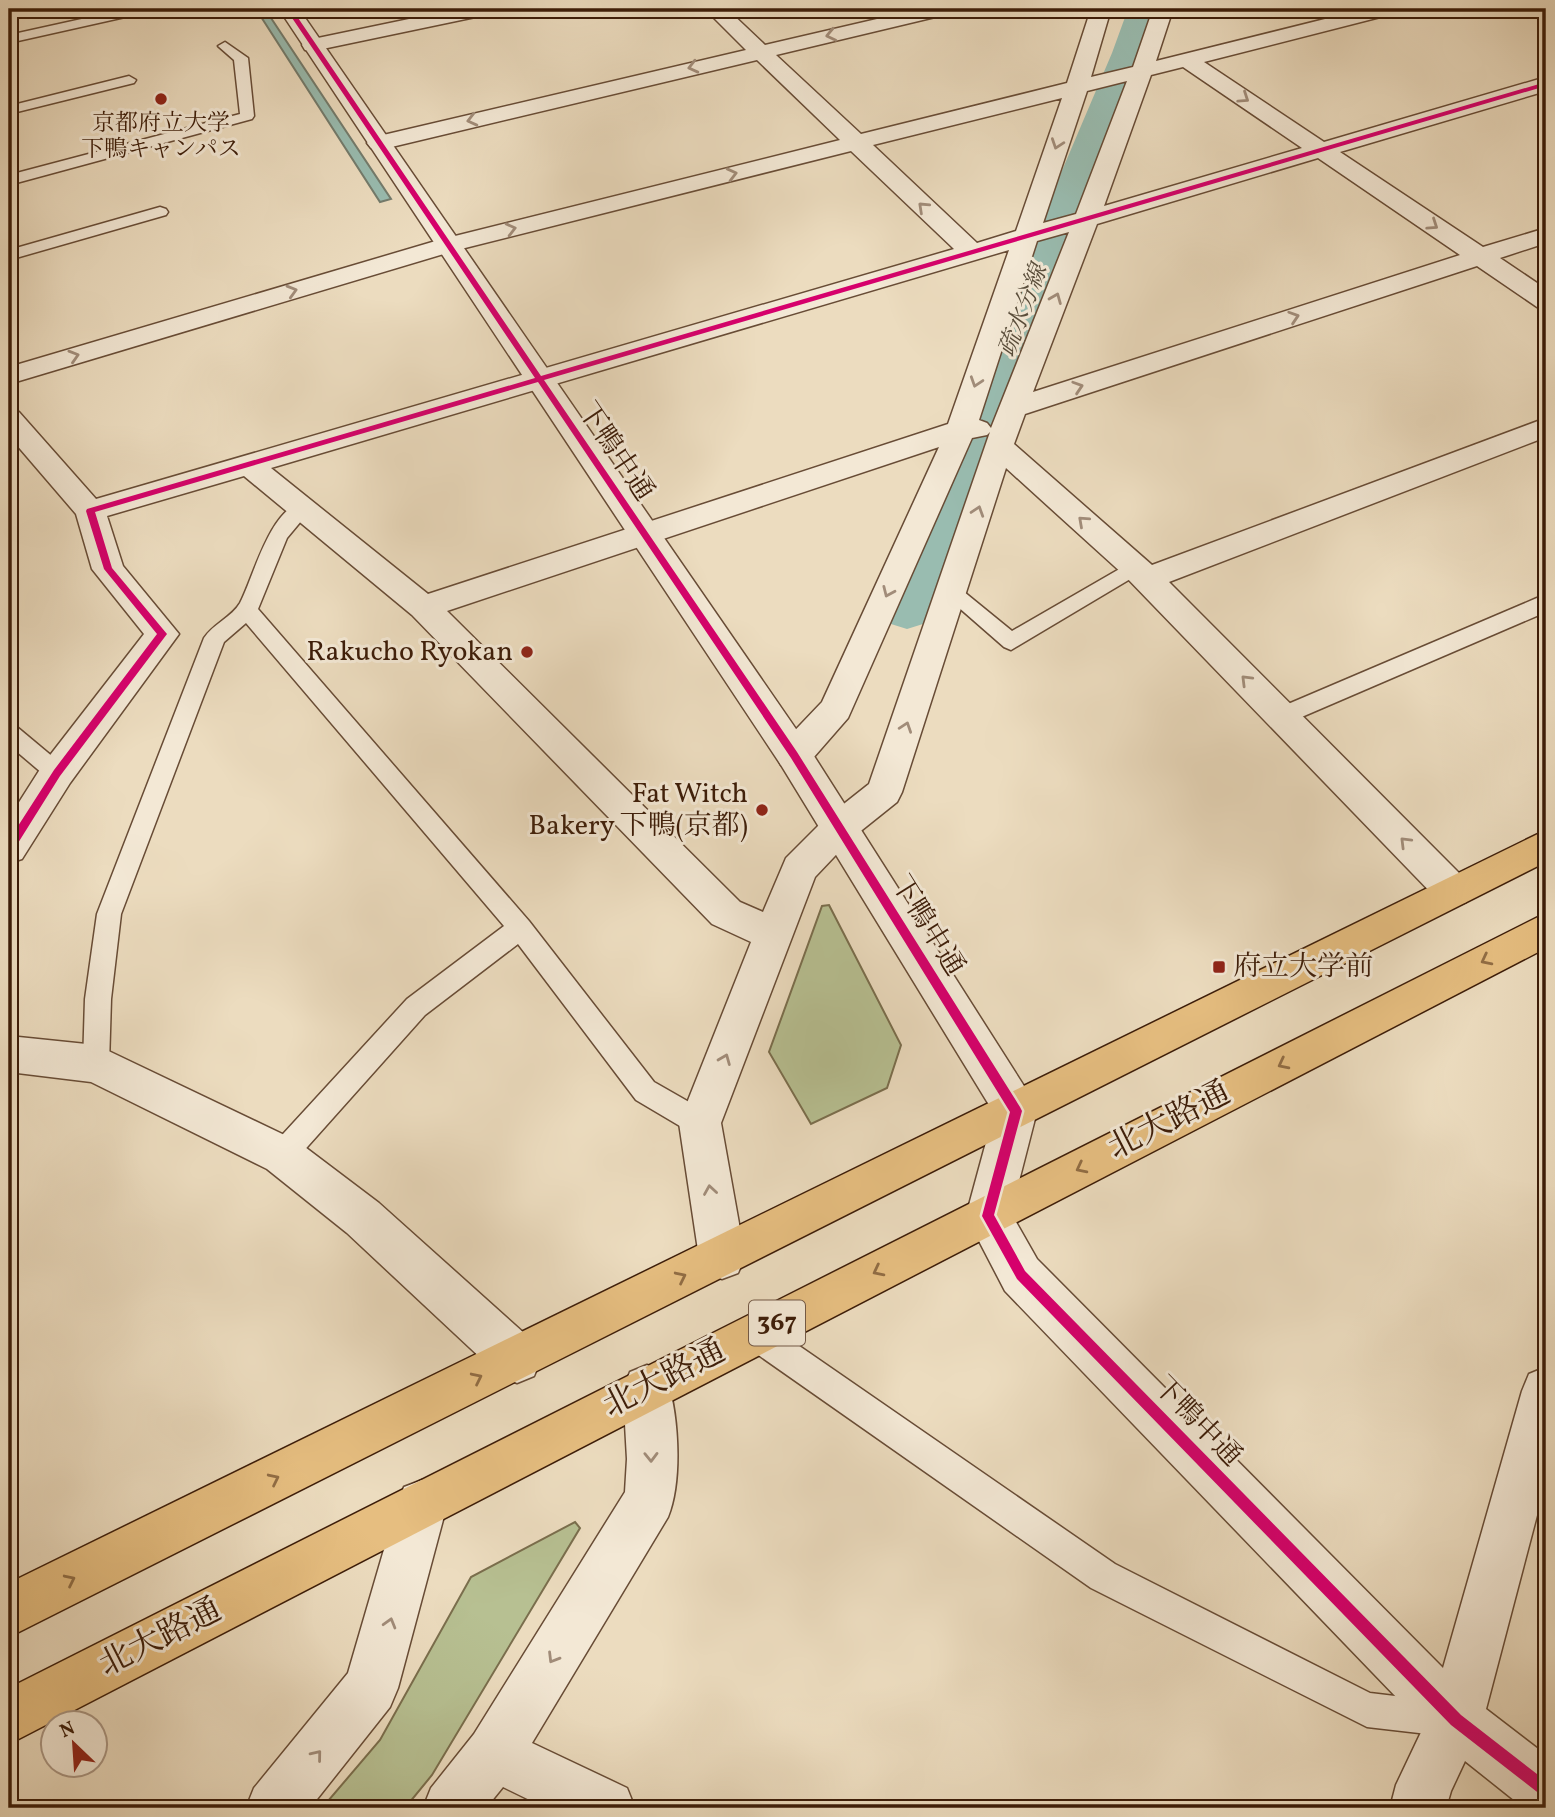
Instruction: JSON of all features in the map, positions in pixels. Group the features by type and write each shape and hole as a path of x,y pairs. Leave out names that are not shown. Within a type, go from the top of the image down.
{"highway":[{"path":"9,1611 1546,845"},
{"name":"北大路通","path":"9,1717 1546,929"}],"street":[{"name":"下鴨中通","path":"289,9 794,755 1016,1111"},
{"path":"313,45 485,9"},
{"path":"715,9 973,253"},
{"path":"379,143 945,9"},
{"path":"794,755 836,709 961,430 1101,9"},
{"path":"722,1257 700,1123 799,869 839,828 884,792 1006,427 1143,71 1163,9"},
{"path":"9,376 448,245 1389,9"},
{"path":"1187,60 1546,301"},
{"path":"90,511 1546,84"},
{"path":"423,607 961,430 1006,427 1546,235"},
{"path":"9,418 90,511 108,569 162,634 57,773 9,848"},
{"path":"1006,427 1140,573 1453,891"},
{"path":"1140,573 1546,427"},
{"path":"249,465 423,607 726,913 774,935"},
{"path":"9,1054 96,1064 282,1155 363,1219 517,1359"},
{"path":"988,1216 1016,1111"},
{"name":"下鴨中通","path":"988,1216 1021,1275 1456,1720 1546,1790"},
{"path":"451,1808 494,1754 650,1499 652,1459 647,1389"},
{"path":"1418,1808 1424,1785 1456,1720 1546,1391"},
{"path":"274,1808 371,1688 422,1505"},
{"path":"494,1754 607,1808"}],"lane":[{"path":"9,39 143,9"},
{"path":"9,180 247,117 241,58 225,47"},
{"path":"9,110 129,80"},
{"path":"9,255 160,212"},
{"path":"96,1064 98,999 109,914 215,638 247,610 278,534 302,508"},
{"path":"951,592 1011,642 1140,573"},
{"path":"1282,716 1544,603 1546,605"},
{"path":"247,610 520,928 645,1091 700,1123"},
{"path":"9,733 57,773"},
{"path":"282,1155 416,1007 520,928"},
{"path":"755,1334 1103,1576 1367,1710 1456,1720"}],"green space":[{"path":"829,905 901,1045 887,1088 811,1124 769,1052 822,906"},
{"path":"575,1522 580,1528 432,1775 405,1808 322,1808 380,1740 471,1577"}],"water":[{"path":"256,9 265,9 391,199 380,202"}],"waterway":[{"name":"疏水分線","path":"907,613 1039,267 1127,53 1142,9"}],"cycle path":[{"path":"289,9 794,755 1016,1111 988,1216 1021,1275 1456,1720 1546,1790"},
{"path":"9,848 57,773 162,634 108,569 90,511 1546,84"}],"place":[{"name":"京都府立大学 下鴨キャンパス","path":"161,99"},
{"name":"Rakucho Ryokan","path":"527,652"},
{"name":"Fat Witch Bakery 下鴨(京都)","path":"762,810"},
{"name":"府立大学前","path":"1219,967"}]}
